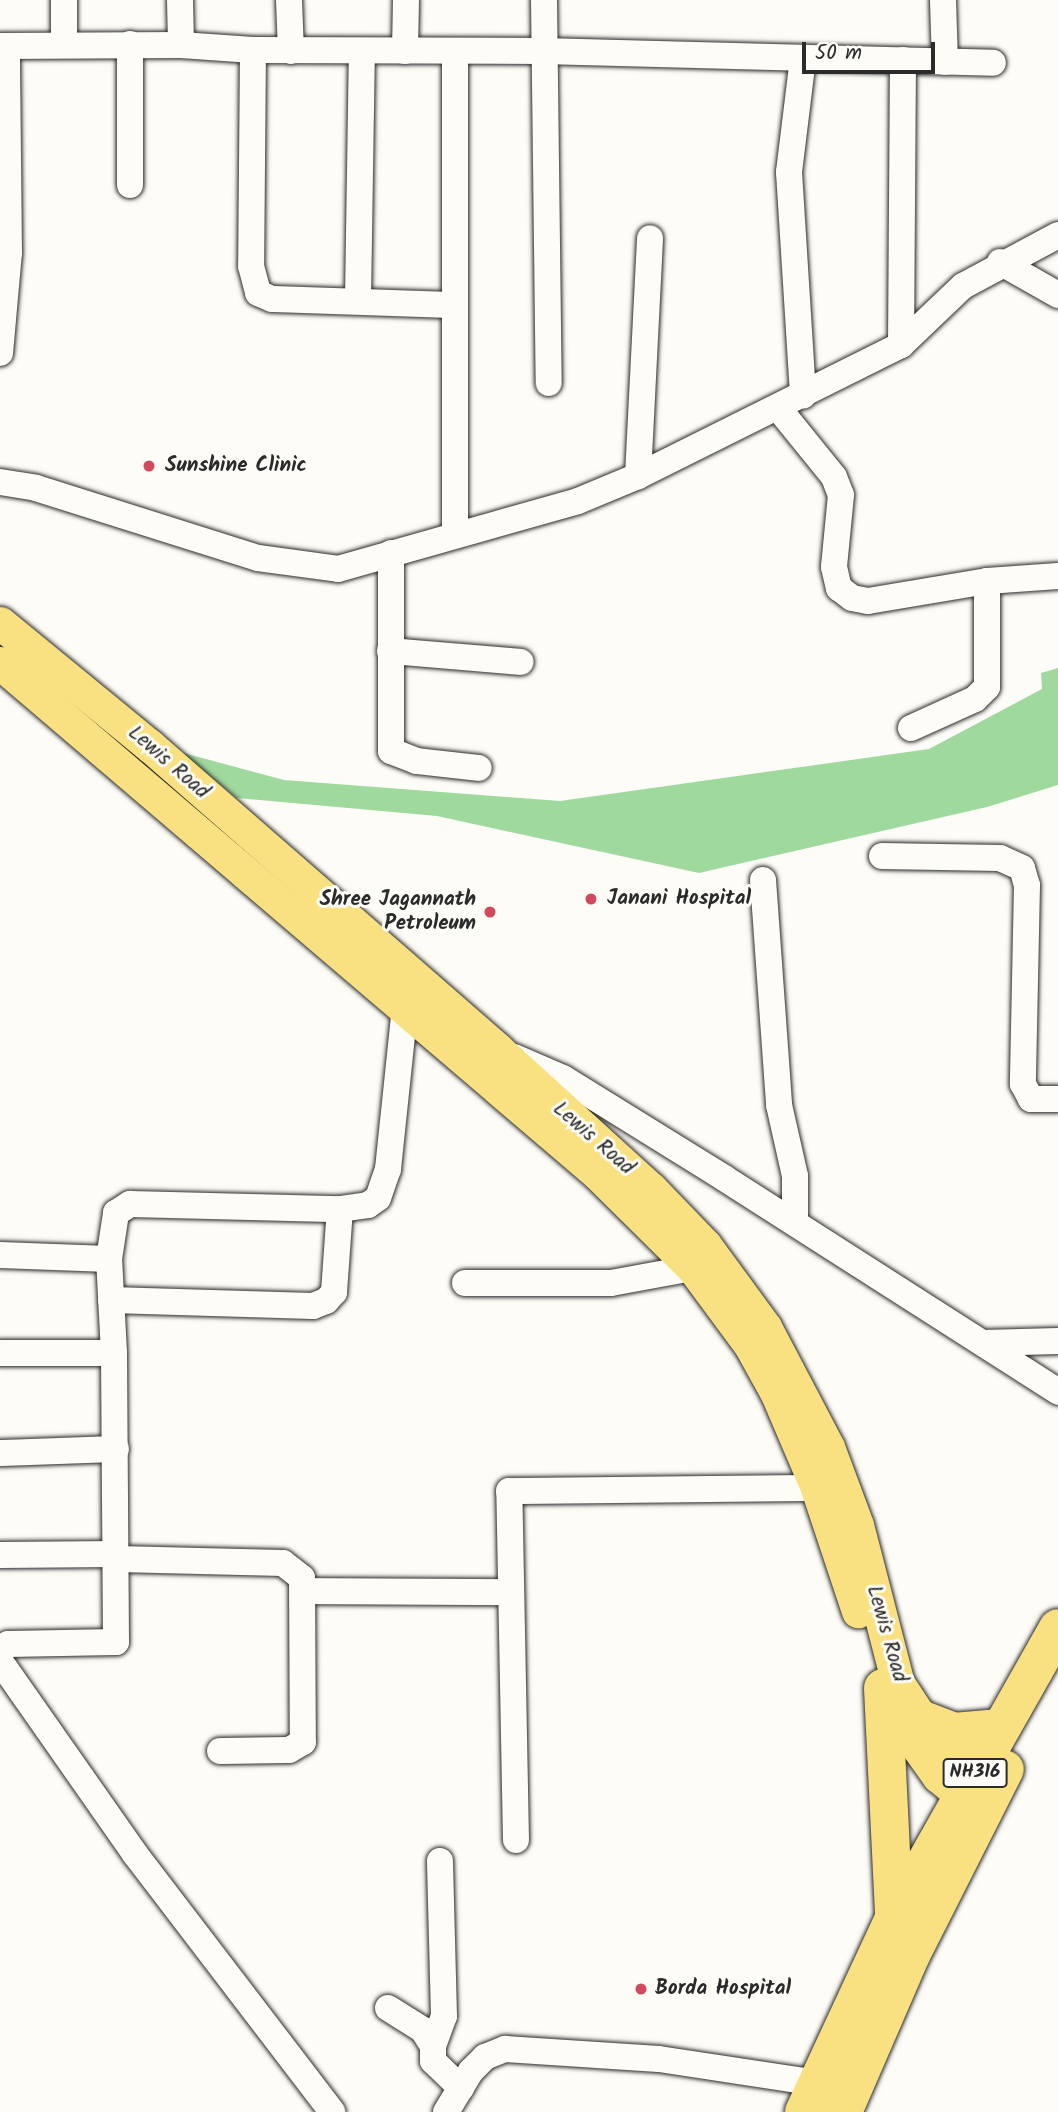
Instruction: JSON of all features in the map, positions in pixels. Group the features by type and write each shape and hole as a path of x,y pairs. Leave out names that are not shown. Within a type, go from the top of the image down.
{"highway":[{"name":"NH316","path":"825,2101 911,1955 979,1794 1000,1728 1058,1628"},
{"name":"NH316","path":"825,2101 894,1918 1058,1679"},
{"path":"883,1688 894,1918"},
{"path":"918,1718 954,1732 1000,1728"}],"main road":[{"name":"Lewis Road","path":"0,623 140,759 204,837 405,1006 639,1210 693,1268 755,1353 817,1488 883,1688 917,1749 979,1794"},
{"name":"Lewis Road","path":"0,663 229,816 496,1049 650,1189 705,1245 765,1327 828,1447 857,1525 898,1683 918,1718 979,1794"}],"street":[{"path":"64,0 64,44"},
{"path":"180,0 181,45"},
{"path":"289,0 290,51"},
{"path":"405,51 406,0"},
{"path":"544,0 542,51 549,383"},
{"path":"943,0 945,62"},
{"path":"130,44 130,185"},
{"path":"0,353 9,253 3,46 130,44 290,51 542,51 993,63"},
{"path":"253,50 252,284 258,293 272,299 358,299 453,305"},
{"path":"358,299 362,51"},
{"path":"455,51 453,305 456,534"},
{"path":"803,58 789,172 803,396"},
{"path":"901,345 903,60"},
{"path":"0,482 36,488 258,558 305,568 338,569 578,501 638,476 779,409 901,345 963,286 1000,262 1058,235"},
{"path":"638,476 650,237"},
{"path":"1000,262 1058,295"},
{"path":"779,409 834,477 841,495 834,567 839,588 852,598 868,601 987,581 1058,576"},
{"path":"391,554 391,751 409,759 479,768"},
{"path":"911,728 975,699 987,687 987,581"},
{"path":"390,651 522,662"},
{"path":"882,856 1000,858 1022,868 1027,885 1023,1084 1031,1098 1058,1099"},
{"path":"763,880 779,1105 795,1175 795,1222"},
{"path":"0,1649 8,1644 116,1642 116,1449 109,1259 116,1213 130,1204 340,1209 368,1205 385,1186 405,1006"},
{"path":"496,1049 562,1078 795,1222 1058,1392"},
{"path":"111,1300 313,1306 326,1301 334,1293 340,1209"},
{"path":"0,1255 109,1259"},
{"path":"465,1283 611,1283 693,1268"},
{"path":"983,1343 1058,1341"},
{"path":"0,1353 114,1353"},
{"path":"0,1453 116,1449"},
{"path":"516,1840 506,1499 513,1489 817,1488"},
{"path":"0,1555 117,1556 283,1563 302,1578 303,1742 289,1750 220,1751"},
{"path":"304,1591 508,1592"},
{"path":"0,1661 135,1854 332,2112"},
{"path":"440,1861 444,2016 433,2046 433,2061 466,2080"},
{"path":"388,2008 423,2030 433,2046"},
{"path":"446,2112 466,2080 485,2057 505,2049 539,2048 659,2059 825,2101"}],"green space":[{"path":"1058,668 1058,785 987,807 699,873 437,816 237,798 180,752 284,780 560,801 929,749 1042,689 1041,673"}],"place":[{"name":"Sunshine Clinic","path":"149,466"},
{"name":"Janani Hospital","path":"591,899"},
{"name":"Shree Jagannath Petroleum","path":"490,912"},
{"name":"Borda Hospital","path":"641,1989"}]}
